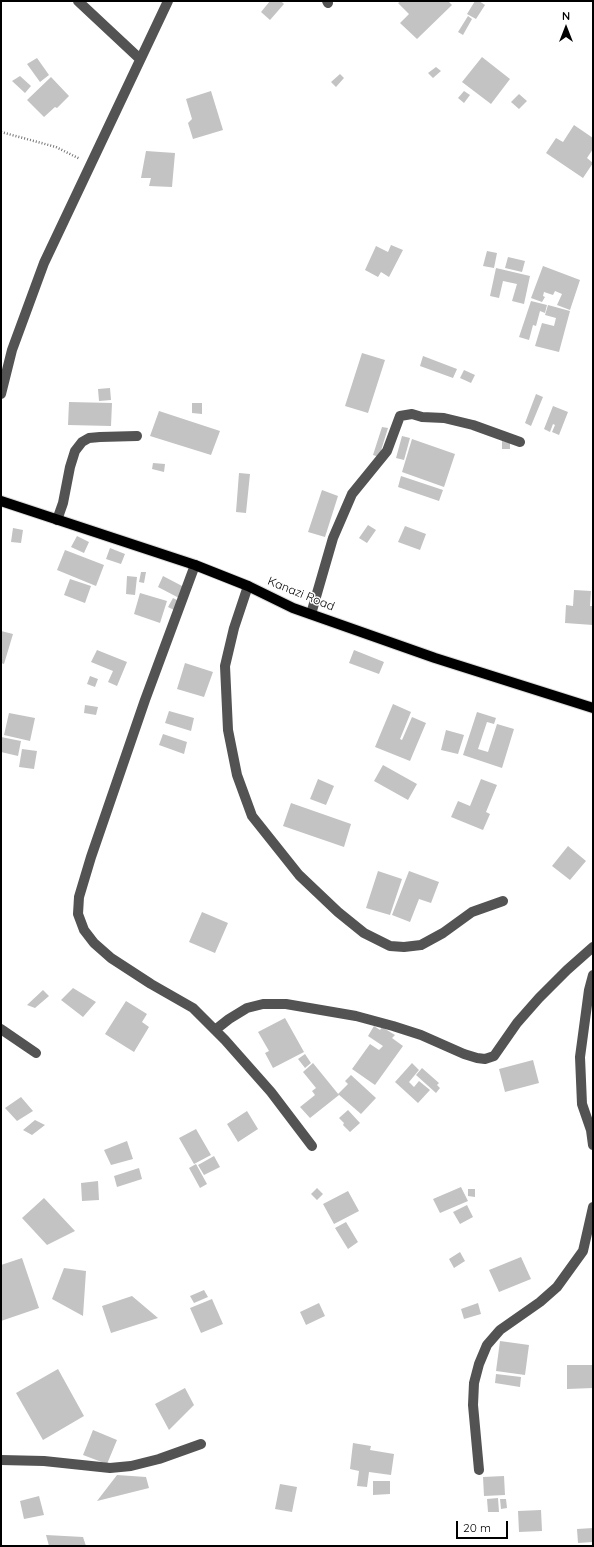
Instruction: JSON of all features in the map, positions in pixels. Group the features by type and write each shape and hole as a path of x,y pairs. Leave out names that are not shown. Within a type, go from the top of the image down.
{"main road":[{"name":"Kanazi Road","path":"1,500 195,565 248,586 293,608 435,658 593,708"}],"street":[{"path":"78,1 140,59"},
{"path":"1,394 12,350 44,262 168,1"},
{"path":"311,614 333,538 352,494 387,451 400,416 412,414 422,417 444,418 473,425 520,442"},
{"path":"57,520 63,502 70,467 75,451 82,442 89,438 137,436"},
{"path":"195,565 145,700 91,857 79,897 78,914 84,930 94,943 111,958 151,984 193,1008 271,1092 312,1146"},
{"path":"248,586 234,628 225,666 228,730 237,775 252,816 300,875 338,912 364,933 390,946 404,947 421,945 443,933 472,912 503,901"},
{"path":"215,1030 247,1008 263,1004 286,1004 356,1016 393,1026 421,1035 464,1054 476,1058 485,1058 494,1056 516,1023 567,970 593,947"},
{"path":"593,975 589,990 580,1057 580,1078 582,1104 591,1130 593,1145"},
{"path":"1,1029 36,1053"},
{"path":"479,1470 475,1438 473,1397 477,1370 487,1345 500,1330 540,1302 557,1287 583,1251 593,1207"},
{"path":"1,1460 44,1461 110,1468 131,1466 159,1459 201,1444"}],"path":[{"path":"1,132 56,147 91,165"}],"building":[{"path":"270,1 281,1 284,4 270,20 261,12"},
{"path":"401,1 448,1 452,5 417,39 400,23 409,14 398,3"},
{"path":"475,1 479,1 485,5 476,19 467,14"},
{"path":"468,16 472,19 463,35 458,32"},
{"path":"482,57 510,79 491,104 462,82"},
{"path":"37,58 49,75 40,82 27,64"},
{"path":"436,67 441,71 433,78 428,73"},
{"path":"340,74 344,78 336,87 331,82"},
{"path":"20,76 31,86 25,93 12,81"},
{"path":"51,77 69,96 57,108 55,107 44,117 27,100"},
{"path":"211,91 223,130 193,139 188,123 192,119 186,99"},
{"path":"464,91 470,95 464,103 458,98"},
{"path":"519,94 527,101 519,109 511,102"},
{"path":"574,125 593,138 593,149 587,158 593,163 583,178 546,153 556,138 563,142"},
{"path":"146,151 175,153 172,187 149,186 151,178 141,178"},
{"path":"391,245 403,250 389,277 381,272 378,277 365,270 376,246 388,252"},
{"path":"487,251 497,253 494,268 483,266"},
{"path":"508,257 525,261 522,272 505,268"},
{"path":"543,266 580,280 570,310 557,305 562,294 555,291 553,295 544,292 543,296 545,297 542,302 531,298"},
{"path":"496,268 530,276 524,304 512,301 517,284 503,281 499,298 490,296"},
{"path":"531,301 547,305 545,313 540,311 536,326 533,325 529,340 519,337"},
{"path":"548,305 570,311 559,352 535,346 542,323 554,326 556,318 545,315"},
{"path":"362,353 385,360 368,413 345,406"},
{"path":"423,356 457,369 453,378 420,366"},
{"path":"464,370 475,375 471,383 460,378"},
{"path":"110,388 111,400 99,401 98,389"},
{"path":"536,394 543,397 531,426 525,423"},
{"path":"69,402 112,403 111,426 68,425"},
{"path":"192,403 202,403 202,414 192,413"},
{"path":"553,406 568,412 559,435 552,432 555,425 553,424 550,432 544,429"},
{"path":"159,411 220,431 211,455 150,436"},
{"path":"382,427 388,428 379,457 373,455"},
{"path":"402,436 410,438 404,460 396,458"},
{"path":"412,439 455,454 444,487 402,472"},
{"path":"502,441 510,442 510,449 502,449"},
{"path":"153,463 165,464 164,472 152,469"},
{"path":"239,473 250,474 246,513 236,512"},
{"path":"401,476 443,490 439,501 398,487"},
{"path":"322,490 338,496 325,537 308,532"},
{"path":"368,525 376,530 367,543 359,538"},
{"path":"405,526 426,534 420,550 398,542"},
{"path":"13,528 23,530 21,543 11,542"},
{"path":"77,536 89,542 84,553 71,547"},
{"path":"110,548 125,554 121,564 106,559"},
{"path":"65,550 104,565 96,586 57,570"},
{"path":"141,572 146,572 144,583 139,582"},
{"path":"127,576 137,577 135,595 126,594"},
{"path":"163,576 184,587 179,598 158,587"},
{"path":"70,579 91,586 85,603 64,595"},
{"path":"574,590 591,591 590,606 593,606 593,625 565,623 566,605 573,606"},
{"path":"140,593 167,601 160,623 134,614"},
{"path":"173,598 179,601 174,610 168,607"},
{"path":"1,631 13,634 4,664 1,663"},
{"path":"97,650 127,662 117,686 108,682 113,671 91,662"},
{"path":"354,650 384,662 379,674 349,663"},
{"path":"185,663 213,672 204,697 177,689"},
{"path":"90,676 98,679 95,687 87,684"},
{"path":"393,704 411,712 400,739 402,740 412,717 426,723 410,761 375,747"},
{"path":"85,705 98,707 96,715 84,713"},
{"path":"169,711 194,718 191,731 165,723"},
{"path":"477,712 496,718 494,724 487,722 478,749 488,752 497,724 514,729 502,768 463,755"},
{"path":"9,713 35,718 30,741 4,735"},
{"path":"446,730 464,735 458,754 441,750"},
{"path":"163,734 187,742 184,754 159,745"},
{"path":"1,737 21,741 18,756 1,752"},
{"path":"22,749 37,751 34,769 19,767"},
{"path":"383,765 417,784 408,800 374,781"},
{"path":"318,779 334,786 326,805 310,799"},
{"path":"481,779 497,785 486,812 490,814 483,830 451,817 458,801 470,806"},
{"path":"291,803 351,824 344,847 283,826"},
{"path":"568,846 586,861 570,880 552,866"},
{"path":"378,871 402,879 390,915 366,908"},
{"path":"409,871 439,882 431,903 419,899 410,922 392,915"},
{"path":"202,912 228,923 215,953 189,942"},
{"path":"73,988 96,1002 83,1017 61,1000"},
{"path":"43,990 49,996 35,1008 27,1005"},
{"path":"126,1001 147,1014 142,1022 149,1027 134,1052 105,1034"},
{"path":"285,1018 304,1052 273,1068 265,1053 269,1051 258,1032"},
{"path":"374,1026 380,1030 382,1027 395,1035 392,1038 403,1046 375,1085 352,1069 370,1044 379,1050 383,1046 368,1036"},
{"path":"305,1054 311,1063 305,1068 298,1059"},
{"path":"533,1060 539,1083 505,1092 499,1069"},
{"path":"313,1063 339,1095 310,1118 300,1107 315,1095 312,1091 316,1088 303,1072"},
{"path":"412,1063 419,1070 409,1082 414,1087 419,1081 430,1090 418,1103 395,1082"},
{"path":"422,1068 439,1083 437,1085 440,1088 436,1093 416,1075"},
{"path":"351,1075 376,1098 361,1114 338,1094 348,1084 345,1081"},
{"path":"21,1097 33,1111 17,1121 5,1108"},
{"path":"348,1110 360,1123 350,1132 339,1118"},
{"path":"247,1111 258,1129 238,1142 227,1124"},
{"path":"35,1120 45,1125 32,1135 23,1130"},
{"path":"196,1129 211,1155 194,1164 179,1138"},
{"path":"127,1141 133,1159 111,1165 104,1150"},
{"path":"214,1156 220,1167 204,1175 198,1165"},
{"path":"196,1164 207,1184 200,1188 189,1168"},
{"path":"139,1168 142,1179 117,1187 114,1176"},
{"path":"98,1181 99,1200 82,1201 81,1183"},
{"path":"461,1187 468,1201 440,1213 433,1199"},
{"path":"317,1188 323,1194 317,1200 311,1194"},
{"path":"468,1189 475,1189 475,1197 468,1196"},
{"path":"348,1191 359,1211 334,1224 323,1204"},
{"path":"44,1198 75,1231 47,1245 22,1218"},
{"path":"467,1205 473,1217 460,1224 453,1212"},
{"path":"346,1222 358,1242 348,1249 335,1228"},
{"path":"460,1252 465,1261 454,1268 449,1259"},
{"path":"521,1257 531,1279 499,1292 489,1270"},
{"path":"22,1258 39,1308 1,1321 1,1265"},
{"path":"64,1268 86,1271 83,1316 52,1299"},
{"path":"204,1290 208,1297 194,1303 190,1296"},
{"path":"132,1296 158,1318 111,1333 102,1306"},
{"path":"212,1299 223,1324 201,1333 190,1308"},
{"path":"319,1303 325,1316 306,1325 300,1312"},
{"path":"478,1303 481,1314 464,1319 461,1309"},
{"path":"500,1341 529,1345 525,1375 496,1371"},
{"path":"567,1365 593,1365 593,1388 567,1389"},
{"path":"58,1369 84,1416 43,1440 16,1393"},
{"path":"496,1374 521,1377 520,1387 495,1383"},
{"path":"185,1388 194,1405 169,1430 155,1404"},
{"path":"93,1430 117,1440 107,1464 83,1455"},
{"path":"353,1443 371,1446 370,1450 394,1454 391,1475 369,1472 367,1487 357,1486 359,1471 350,1469"},
{"path":"117,1475 146,1477 149,1488 97,1501"},
{"path":"504,1476 505,1495 484,1496 483,1477"},
{"path":"373,1481 390,1481 390,1494 373,1495"},
{"path":"280,1484 297,1487 292,1512 275,1509"},
{"path":"39,1496 44,1515 24,1519 20,1501"},
{"path":"498,1498 499,1512 488,1512 487,1499"},
{"path":"500,1499 506,1499 507,1508 501,1509"},
{"path":"541,1510 542,1531 519,1532 518,1511"},
{"path":"593,1528 593,1542 578,1543 577,1529"},
{"path":"46,1535 83,1537 86,1546 49,1546"}]}
